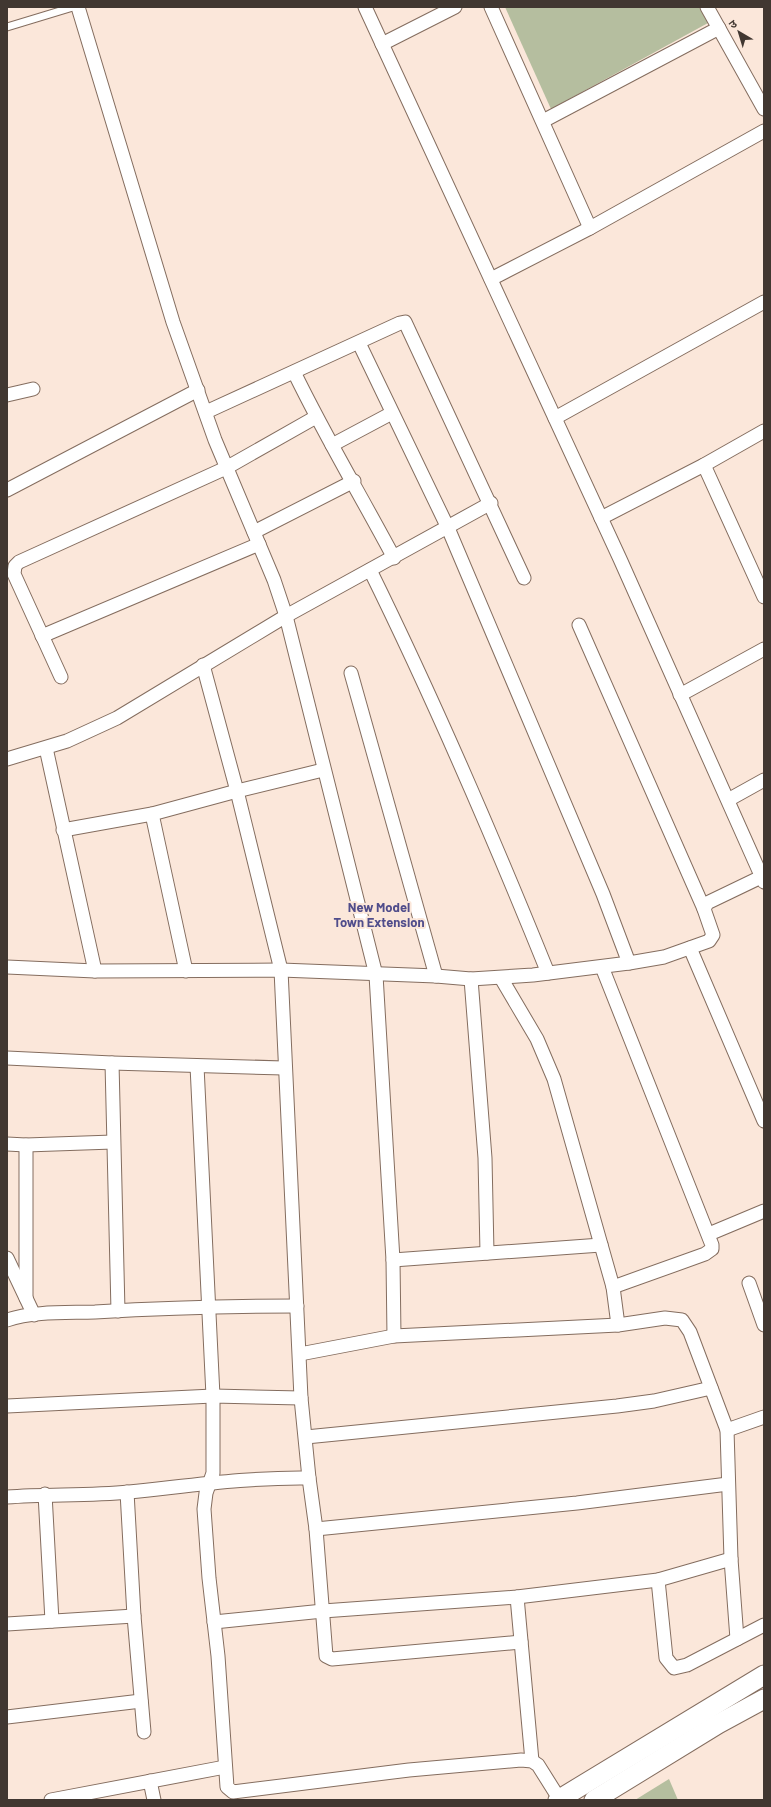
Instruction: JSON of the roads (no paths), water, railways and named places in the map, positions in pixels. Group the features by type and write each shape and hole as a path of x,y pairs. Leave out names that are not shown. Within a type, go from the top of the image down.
{"main road":[{"path":"559,1800 764,1675"},
{"path":"594,1800 718,1724 764,1699"}],"street":[{"path":"78,7 166,298 226,468 274,580 286,616 323,770 376,975 393,1260 394,1336"},
{"path":"366,7 490,280 601,518 762,879 707,903 704,909"},
{"path":"382,44 455,7"},
{"path":"491,7 590,228"},
{"path":"707,7 764,108"},
{"path":"543,121 719,28"},
{"path":"490,280 590,228 764,132"},
{"path":"555,418 764,302"},
{"path":"206,412 359,343 400,322 405,322 491,503 524,578"},
{"path":"359,343 448,528 603,894 630,963"},
{"path":"294,372 316,417 354,481 394,558"},
{"path":"7,395 33,389"},
{"path":"7,490 198,390"},
{"path":"332,445 392,413"},
{"path":"61,677 14,574 15,566 19,562 226,468 316,417"},
{"path":"601,518 704,465 764,431"},
{"path":"704,465 764,597"},
{"path":"42,636 256,538 354,481"},
{"path":"7,759 67,741 118,718 286,616 394,558 491,503"},
{"path":"370,570 436,707 506,869 548,973"},
{"path":"7,967 95,971 281,970 376,975 436,976 471,979 501,978 602,967 664,957 712,939 712,933 704,909 579,625"},
{"path":"680,695 764,649"},
{"path":"203,665 237,791 281,970 284,1068 292,1175 301,1398 316,1529 325,1652 328,1659 521,1642"},
{"path":"351,673 436,976"},
{"path":"46,748 95,971"},
{"path":"63,830 152,814 323,770"},
{"path":"728,800 764,780"},
{"path":"152,814 186,971"},
{"path":"690,948 764,1121"},
{"path":"602,967 708,1234 712,1249 705,1254 613,1287"},
{"path":"501,978 537,1039 554,1079 613,1287 618,1325"},
{"path":"471,979 485,1158 487,1254"},
{"path":"7,1058 112,1063 284,1068"},
{"path":"112,1063 118,1311"},
{"path":"197,1066 213,1396 214,1463 210,1483 206,1493 204,1509 218,1656 226,1787 233,1792 409,1770 514,1761 532,1761 538,1765 543,1772 559,1800"},
{"path":"7,1144 26,1145 113,1142"},
{"path":"26,1145 26,1298"},
{"path":"708,1234 764,1211"},
{"path":"393,1260 601,1246"},
{"path":"7,1258 34,1315"},
{"path":"749,1283 764,1325"},
{"path":"7,1320 34,1315 209,1307 297,1306"},
{"path":"300,1354 394,1336 618,1325 665,1318 682,1320 690,1332 727,1430 731,1560 737,1639"},
{"path":"306,1437 617,1406 654,1401 711,1388"},
{"path":"7,1406 213,1396 301,1398"},
{"path":"727,1430 764,1417"},
{"path":"7,1497 45,1494 127,1492 210,1483 284,1478 309,1478"},
{"path":"316,1529 577,1503 728,1484"},
{"path":"127,1492 134,1616 144,1732"},
{"path":"45,1494 52,1621"},
{"path":"214,1622 322,1611 517,1598 658,1580 731,1560"},
{"path":"658,1580 666,1658 674,1668 687,1665 764,1625"},
{"path":"517,1598 532,1761"},
{"path":"7,1624 134,1616"},
{"path":"7,1717 141,1701"},
{"path":"51,1800 225,1767"},
{"path":"150,1781 154,1800"}],"lane":[{"path":"7,26 73,7"}],"district":[{"name":"New Model Town Extension","path":"379,914"}]}
